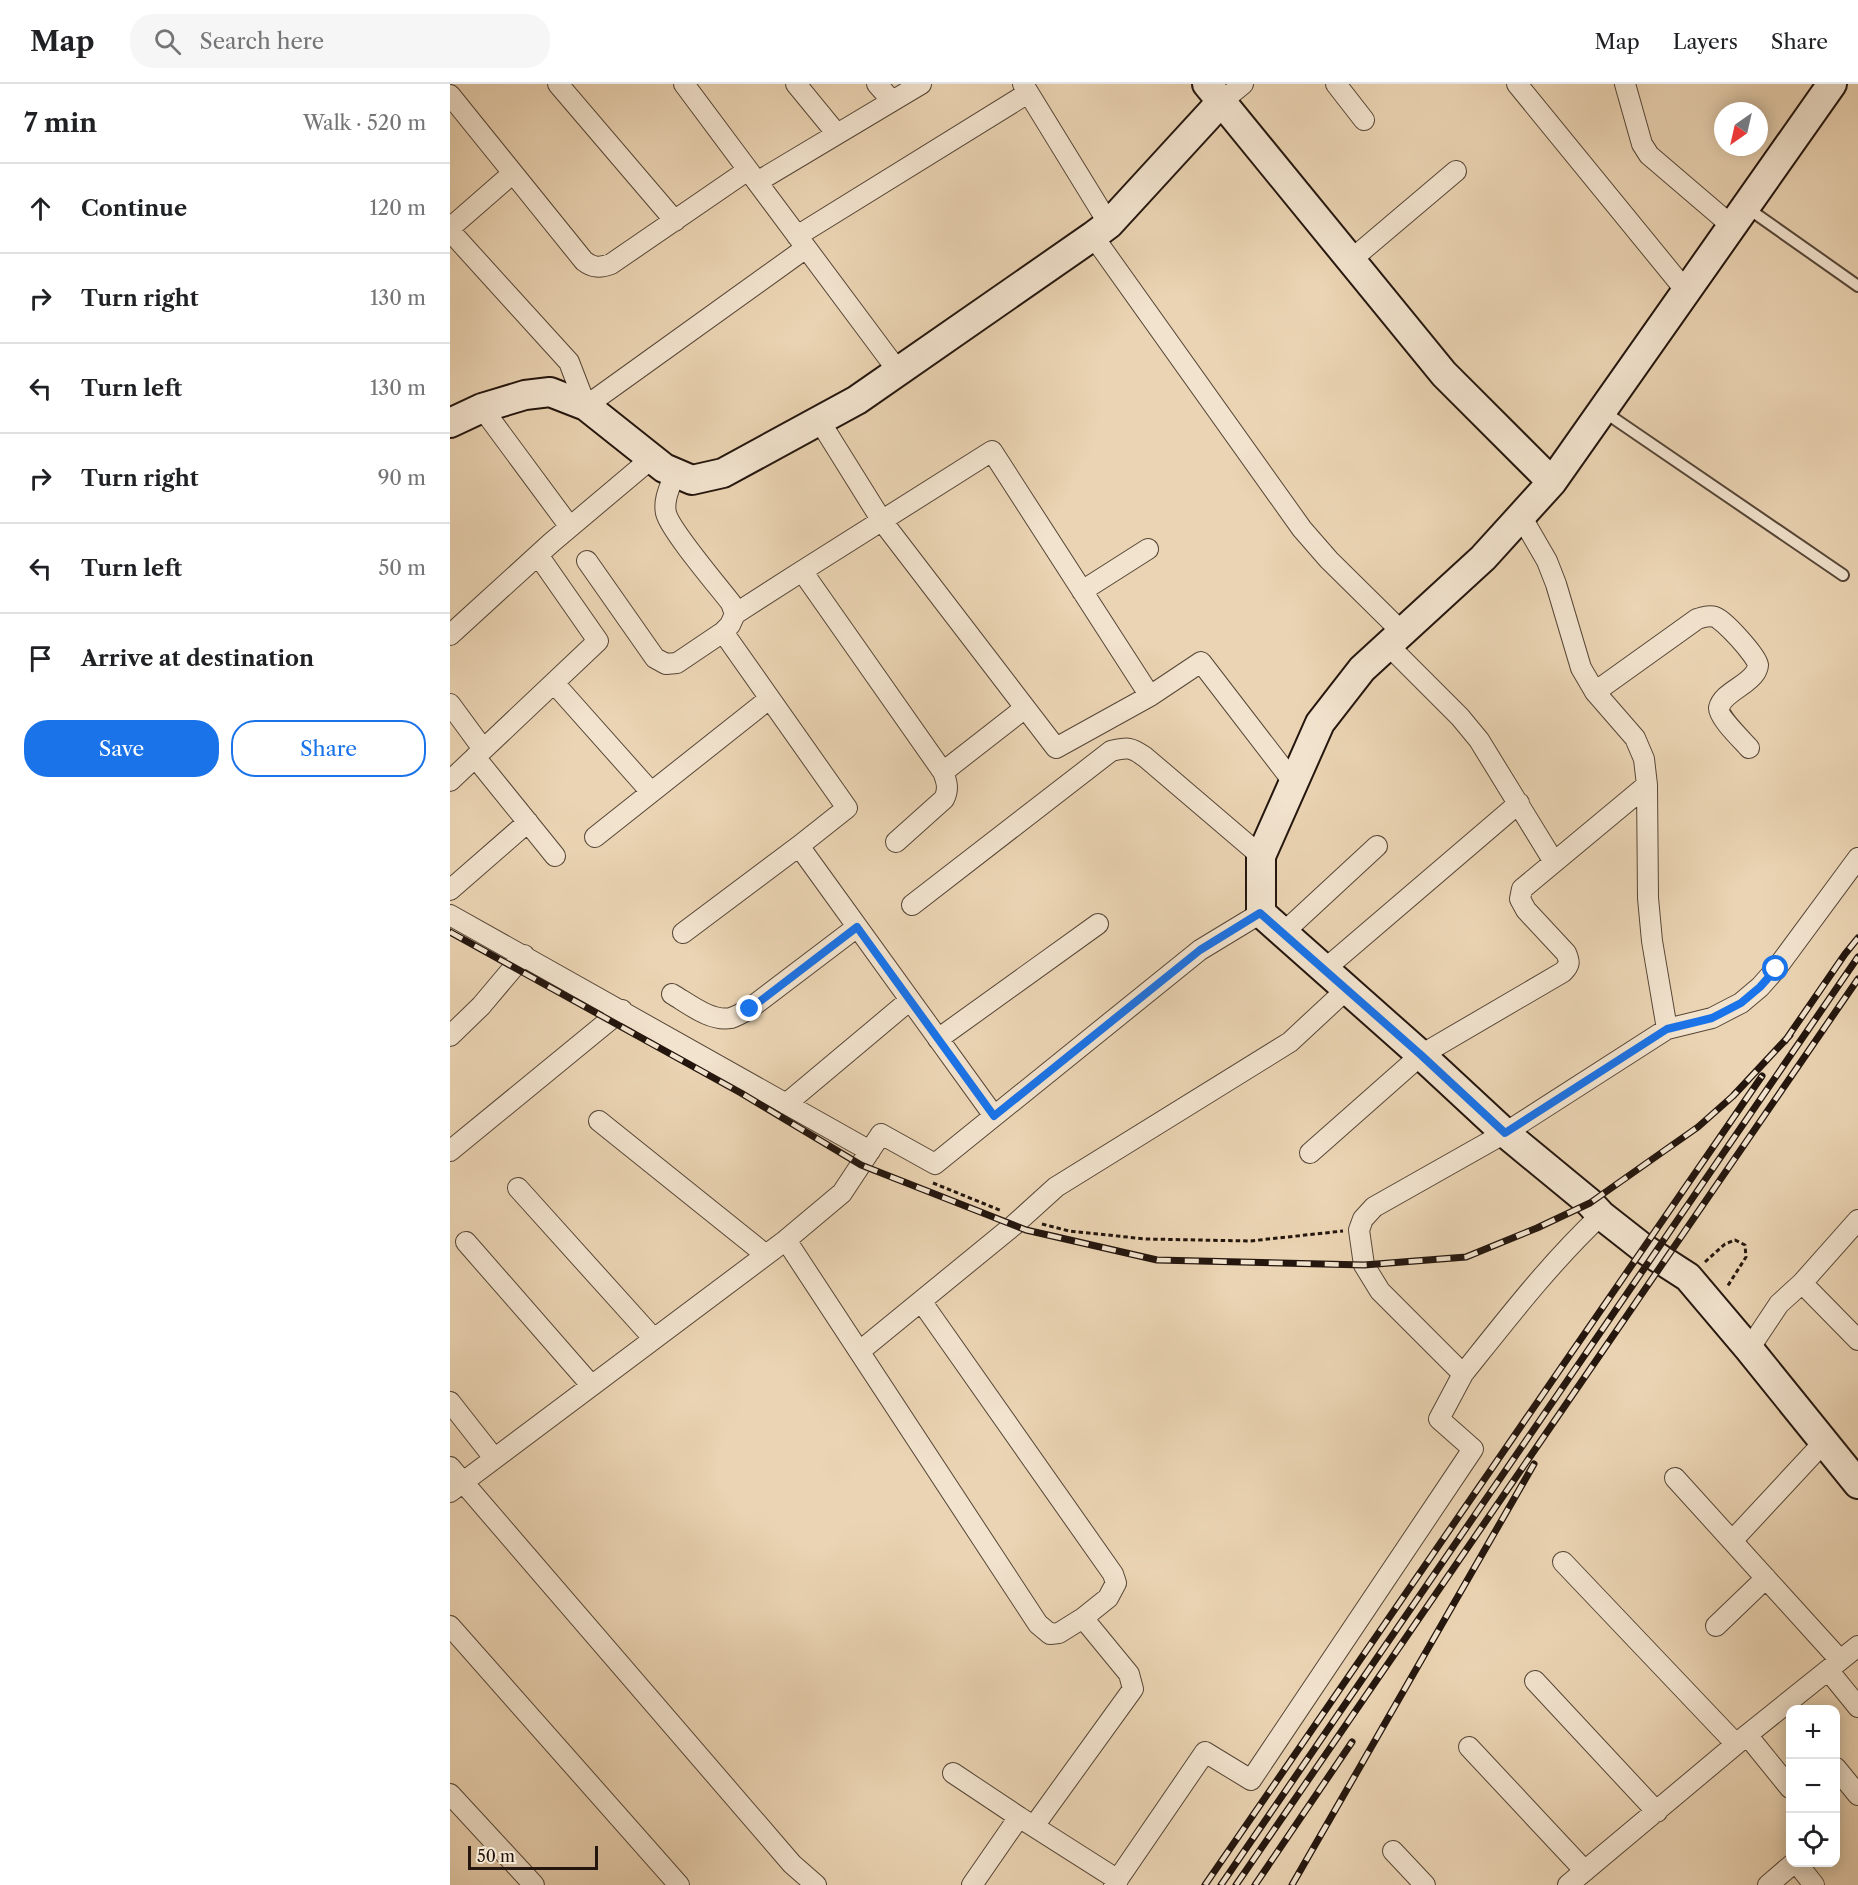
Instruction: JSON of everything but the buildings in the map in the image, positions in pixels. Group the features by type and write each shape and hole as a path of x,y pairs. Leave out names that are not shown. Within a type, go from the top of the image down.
{"street":[{"path":"558,84 675,221"},
{"path":"684,84 898,371"},
{"path":"796,84 837,134"},
{"path":"877,84 892,101"},
{"path":"450,95 584,261 590,266 601,267 611,264 675,221 753,176 837,134 921,84"},
{"path":"450,423 482,408 525,395 550,392 586,406 664,465 692,480 723,473 857,400 1101,230 1214,93 1243,84"},
{"path":"1336,84 1364,120"},
{"path":"1517,84 1686,291"},
{"path":"1625,84 1642,144 1649,154 1739,216"},
{"path":"1832,84 1552,482 1483,558 1362,669 1320,723 1261,856 1260,913 1421,1055 1505,1133 1590,1203 1601,1215 1643,1248 1688,1277 1858,1484"},
{"path":"586,406 802,242 1025,88 1101,230 1302,529 1460,717 1495,763 1554,862"},
{"path":"1214,93 1444,374 1552,482"},
{"path":"1351,260 1456,171"},
{"path":"513,173 450,229 568,362 586,406"},
{"path":"482,408 570,527"},
{"path":"819,420 882,521 1056,748 1149,696 1201,662 1294,783"},
{"path":"587,561 655,658 666,664 677,663 723,632 730,625 735,614 992,451 1149,696"},
{"path":"450,635 570,527 664,465"},
{"path":"664,465 666,513 673,528 731,603 735,614"},
{"path":"1521,516 1547,561 1581,668 1595,692 1635,738 1644,759 1647,785 1648,898 1652,941 1667,1029"},
{"path":"1082,591 1148,549"},
{"path":"450,781 598,642 538,555"},
{"path":"802,571 943,772 947,782 944,799 896,842"},
{"path":"1595,692 1697,619 1706,616 1715,617 1723,622 1758,664 1756,672 1719,706 1723,719 1749,748"},
{"path":"683,933 847,808 723,632"},
{"path":"554,683 651,792"},
{"path":"595,837 769,699"},
{"path":"450,704 479,753 555,856"},
{"path":"943,772 1025,708"},
{"path":"912,905 1111,751 1124,748 1133,748 1145,757 1261,856"},
{"path":"1310,1153 1421,1055 1563,972 1569,966 1570,961 1566,953 1526,910 1520,900 1522,889 1647,785"},
{"path":"1325,969 1519,803"},
{"path":"450,890 528,822"},
{"path":"799,846 994,1116"},
{"path":"1283,933 1377,846"},
{"path":"1463,1374 1380,1291 1364,1265 1359,1230 1364,1219 1374,1207 1505,1133 1667,1029 1712,1018 1741,1003 1760,987 1858,858"},
{"path":"816,1885 792,1863 454,1480 494,1458 786,1240 842,1193 881,1134 935,1164 1200,950 1260,913"},
{"path":"450,915 870,1151"},
{"path":"939,1039 1098,924"},
{"path":"672,994 708,1014 720,1018 732,1018 750,1009 857,927"},
{"path":"450,1036 481,1006 524,955"},
{"path":"860,1351 1021,1219 1056,1187 1290,1042 1347,989"},
{"path":"786,1104 910,1000"},
{"path":"450,1151 622,1010"},
{"path":"599,1121 766,1255"},
{"path":"518,1188 654,1339"},
{"path":"953,1773 1116,1882 1205,1752 1251,1780 1473,1449 1439,1419 1463,1374 1529,1292 1601,1215"},
{"path":"1749,1349 1779,1305 1802,1283 1858,1220"},
{"path":"786,1240 1038,1624 1050,1634 1059,1633 1108,1598 1116,1583 1113,1574 921,1301"},
{"path":"466,1242 591,1385"},
{"path":"1802,1283 1858,1340"},
{"path":"450,1402 494,1458"},
{"path":"1732,1541 1824,1442"},
{"path":"1675,1478 1766,1578 1834,1665 1858,1707"},
{"path":"1563,1562 1786,1783"},
{"path":"1716,1626 1766,1578"},
{"path":"972,1885 1133,1689 1129,1674 1083,1618"},
{"path":"450,1626 679,1885"},
{"path":"1792,1705 1834,1665 1858,1646"},
{"path":"1535,1681 1657,1812"},
{"path":"1569,1885 1742,1740 1786,1711"},
{"path":"1469,1747 1585,1871"},
{"path":"1840,1773 1858,1795"},
{"path":"450,1794 534,1885"},
{"path":"1393,1851 1425,1885"},
{"path":"1768,1885 1791,1867"},
{"path":"1799,1867 1814,1885"}],"lane":[{"path":"1739,216 1858,286"},
{"path":"1602,411 1843,575"}],"path":[{"path":"935,1164 926,1180 1021,1219 1069,1231 1146,1239 1250,1241 1359,1230"},
{"path":"1688,1277 1725,1244 1735,1240 1745,1245 1746,1257 1714,1308"}],"railway":[{"path":"450,932 741,1093 861,1165 1026,1230 1157,1260 1364,1265 1466,1257 1590,1203 1698,1127 1733,1096 1790,1035"},
{"path":"1785,1041 1858,938"},
{"path":"1221,1885 1858,957"},
{"path":"1236,1885 1858,979"},
{"path":"1205,1885 1762,1076"},
{"path":"1292,1885 1534,1464"},
{"path":"1255,1885 1352,1742"}],"route":[{"path":"750,1009 857,927 994,1116 1200,950 1260,913 1421,1055 1505,1133 1667,1029 1712,1018 1741,1003 1776,969"}]}
